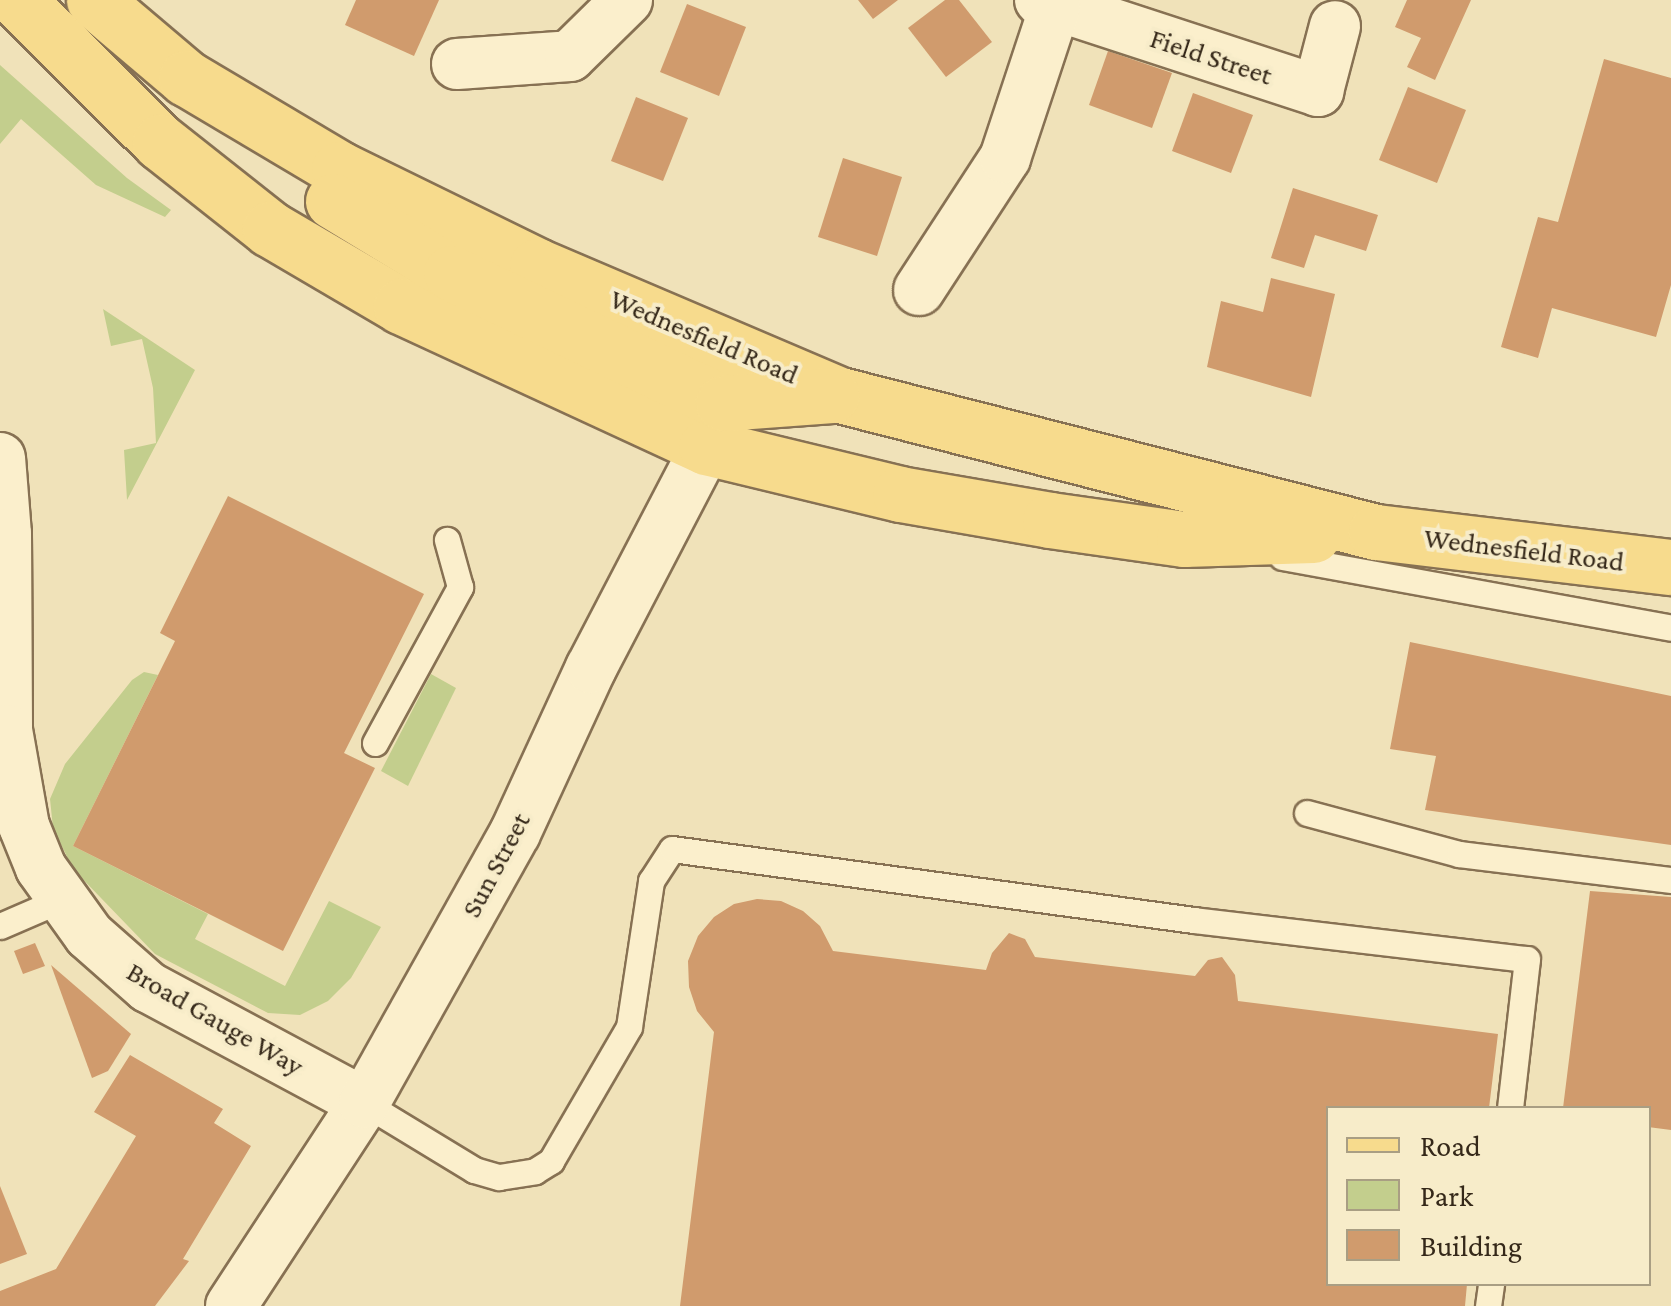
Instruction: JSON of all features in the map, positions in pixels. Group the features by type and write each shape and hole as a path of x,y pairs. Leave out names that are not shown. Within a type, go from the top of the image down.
{"main road":[{"name":"Wednesfield Road","path":"17,0 160,142 270,229 401,306 900,494 1184,540 1376,532"},
{"name":"Wednesfield Road","path":"94,0 186,78 339,169 537,266 840,395 1376,532 1671,567"},
{"path":"186,78 254,152 451,273 714,425 840,395"}],"street":[{"path":"457,64 570,56 627,0"},
{"path":"919,290 1005,158 1048,4"},
{"name":"Field Street","path":"1048,4 1318,91 1335,26"},
{"name":"Sun Street","path":"232,1306 364,1103 515,833 591,668 714,425"},
{"name":"Broad Gauge Way","path":"0,458 6,534 3,729 24,826 60,900 89,935 148,987 364,1103"}],"lane":[{"name":"Wednesfield Road","path":"0,18 160,142"},
{"path":"375,743 460,587 447,540"},
{"path":"1184,540 1671,628"},
{"path":"1308,813 1460,854 1671,880"},
{"path":"364,1103 474,1170 500,1177 535,1171 551,1161 628,1027 651,881 672,849 1194,920 1527,959 1510,1106"},
{"path":"0,926 60,900"}],"green space":[{"path":"0,65 127,178 171,210 165,217 96,185 21,119 0,144"},
{"path":"103,309 195,370 127,500 124,450 156,443 153,388 142,339 111,346"},
{"path":"144,672 158,675 73,846 208,914 195,939 285,986 329,901 381,927 351,978 328,1001 300,1015 268,1013 155,954 73,869 53,828 50,799 65,764 132,680"},
{"path":"431,674 456,688 408,786 381,771"}],"building":[{"path":"356,0 439,0 414,56 345,25"},
{"path":"858,0 898,0 873,19"},
{"path":"945,0 959,0 992,42 946,77 908,28"},
{"path":"1407,0 1471,0 1435,80 1407,67 1421,38 1395,27"},
{"path":"687,4 746,27 719,96 660,72"},
{"path":"1108,51 1172,73 1152,128 1089,105"},
{"path":"1604,59 1671,78 1671,285 1656,337 1552,308 1538,358 1501,347 1538,217 1558,222"},
{"path":"1408,87 1466,110 1437,183 1379,160"},
{"path":"1193,93 1253,115 1231,173 1172,151"},
{"path":"636,97 688,118 663,181 611,161"},
{"path":"843,158 902,177 877,256 818,237"},
{"path":"1293,188 1378,215 1366,251 1315,235 1304,268 1271,258"},
{"path":"1271,278 1335,294 1311,397 1207,367 1221,301 1263,312"},
{"path":"228,496 424,594 344,753 375,768 283,951 73,846 175,641 160,633"},
{"path":"1410,642 1671,696 1671,845 1425,810 1436,756 1390,749"},
{"path":"1590,891 1671,897 1671,1130 1651,1127 1651,1106 1563,1106"},
{"path":"757,899 781,901 803,911 820,926 833,951 986,970 992,953 1009,933 1025,939 1035,957 1195,976 1208,960 1222,957 1235,975 1238,1001 1498,1034 1489,1106 1326,1106 1326,1286 1467,1286 1465,1306 680,1306 714,1032 697,1011 689,987 688,961 698,936 714,917 734,904"},
{"path":"35,943 45,966 23,974 14,951"},
{"path":"51,965 131,1034 108,1071 92,1078"},
{"path":"130,1055 223,1109 214,1123 251,1146 183,1259 189,1261 155,1306 0,1306 0,1291 56,1269 136,1136 94,1112"},
{"path":"0,1186 27,1254 0,1264"}]}
